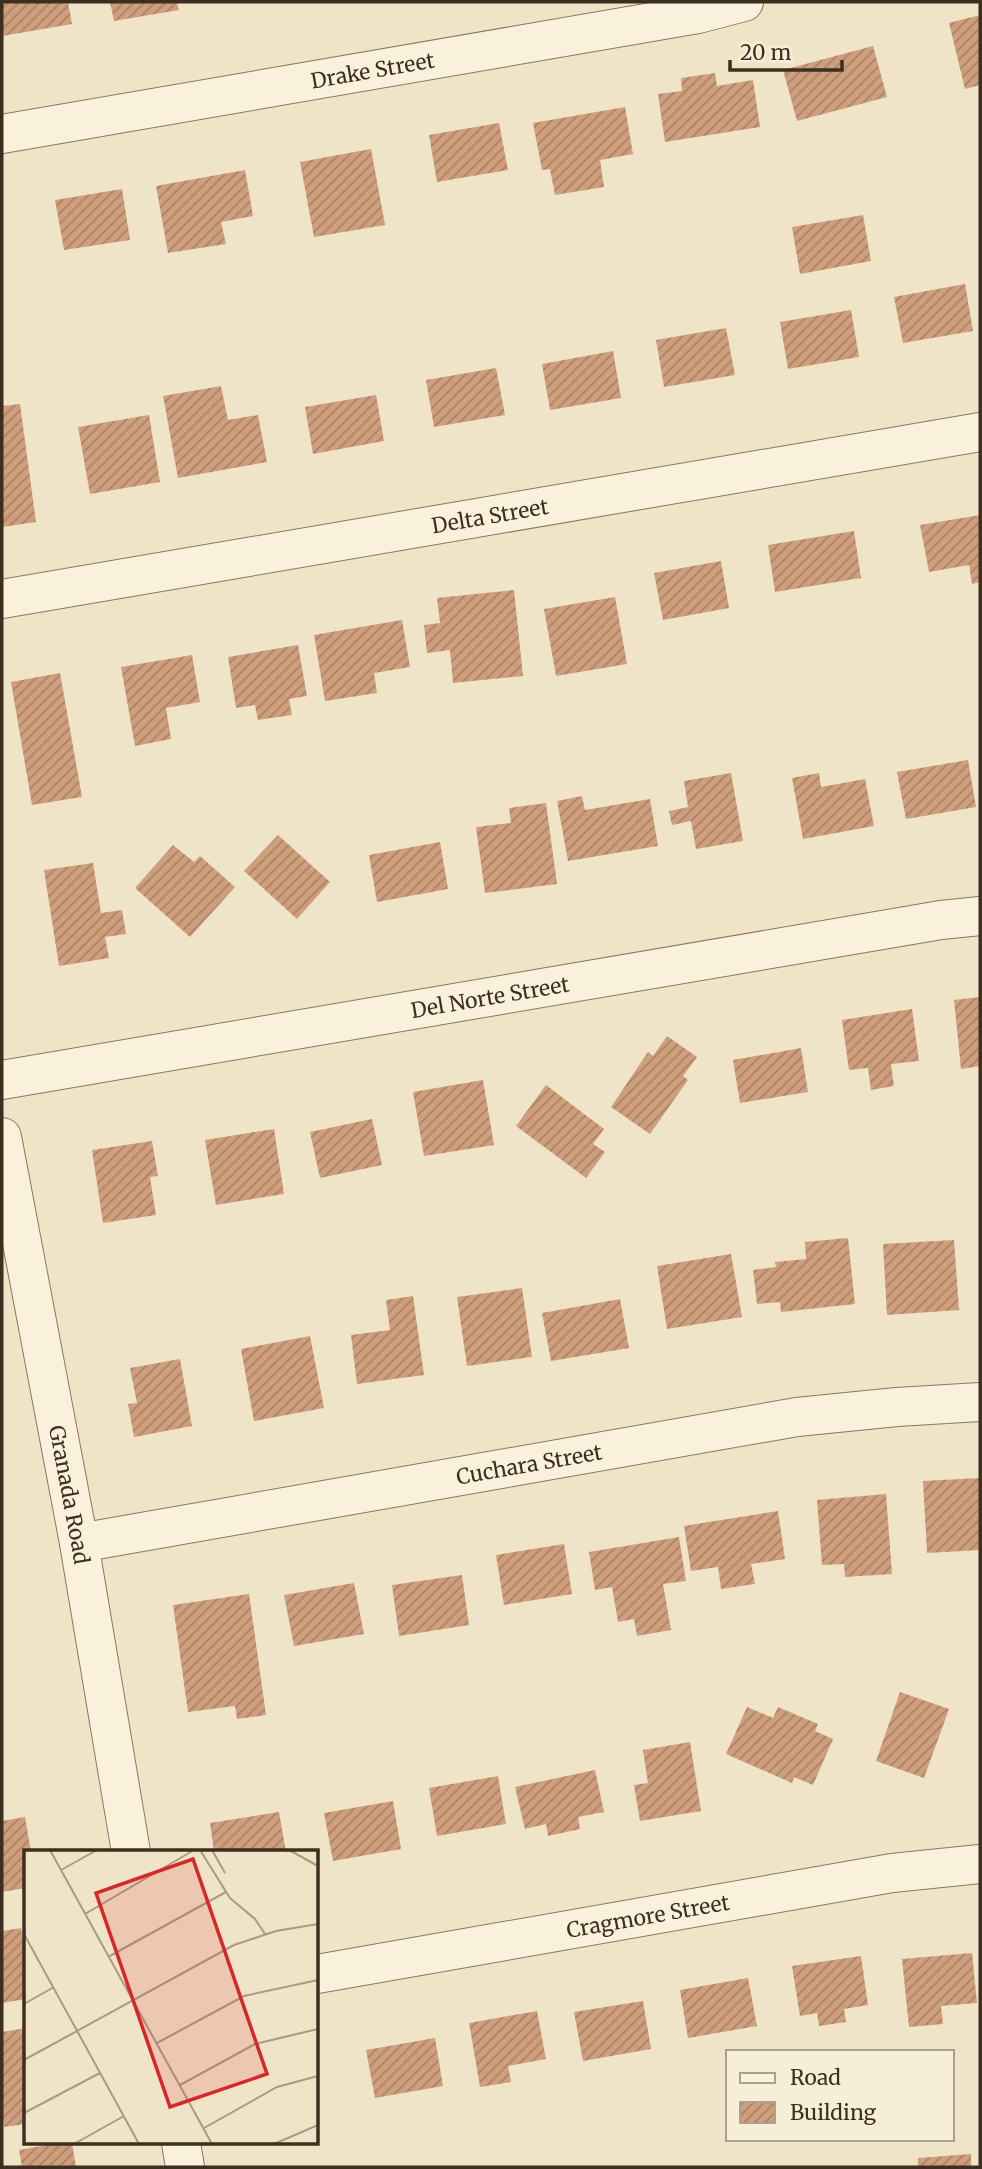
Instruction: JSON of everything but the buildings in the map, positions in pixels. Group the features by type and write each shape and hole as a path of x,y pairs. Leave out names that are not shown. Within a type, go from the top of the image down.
{"street":[{"name":"Drake Street","path":"2,134 698,14 744,2"},
{"name":"Delta Street","path":"2,599 980,432"},
{"name":"Del Norte Street","path":"2,1080 900,927 980,916"},
{"name":"Granada Road","path":"2,1138 79,1543 131,1850"},
{"name":"Cuchara Street","path":"79,1543 797,1417 980,1402"},
{"name":"Cragmore Street","path":"318,1974 892,1872 980,1864"},
{"path":"181,2144 186,2167"}]}
